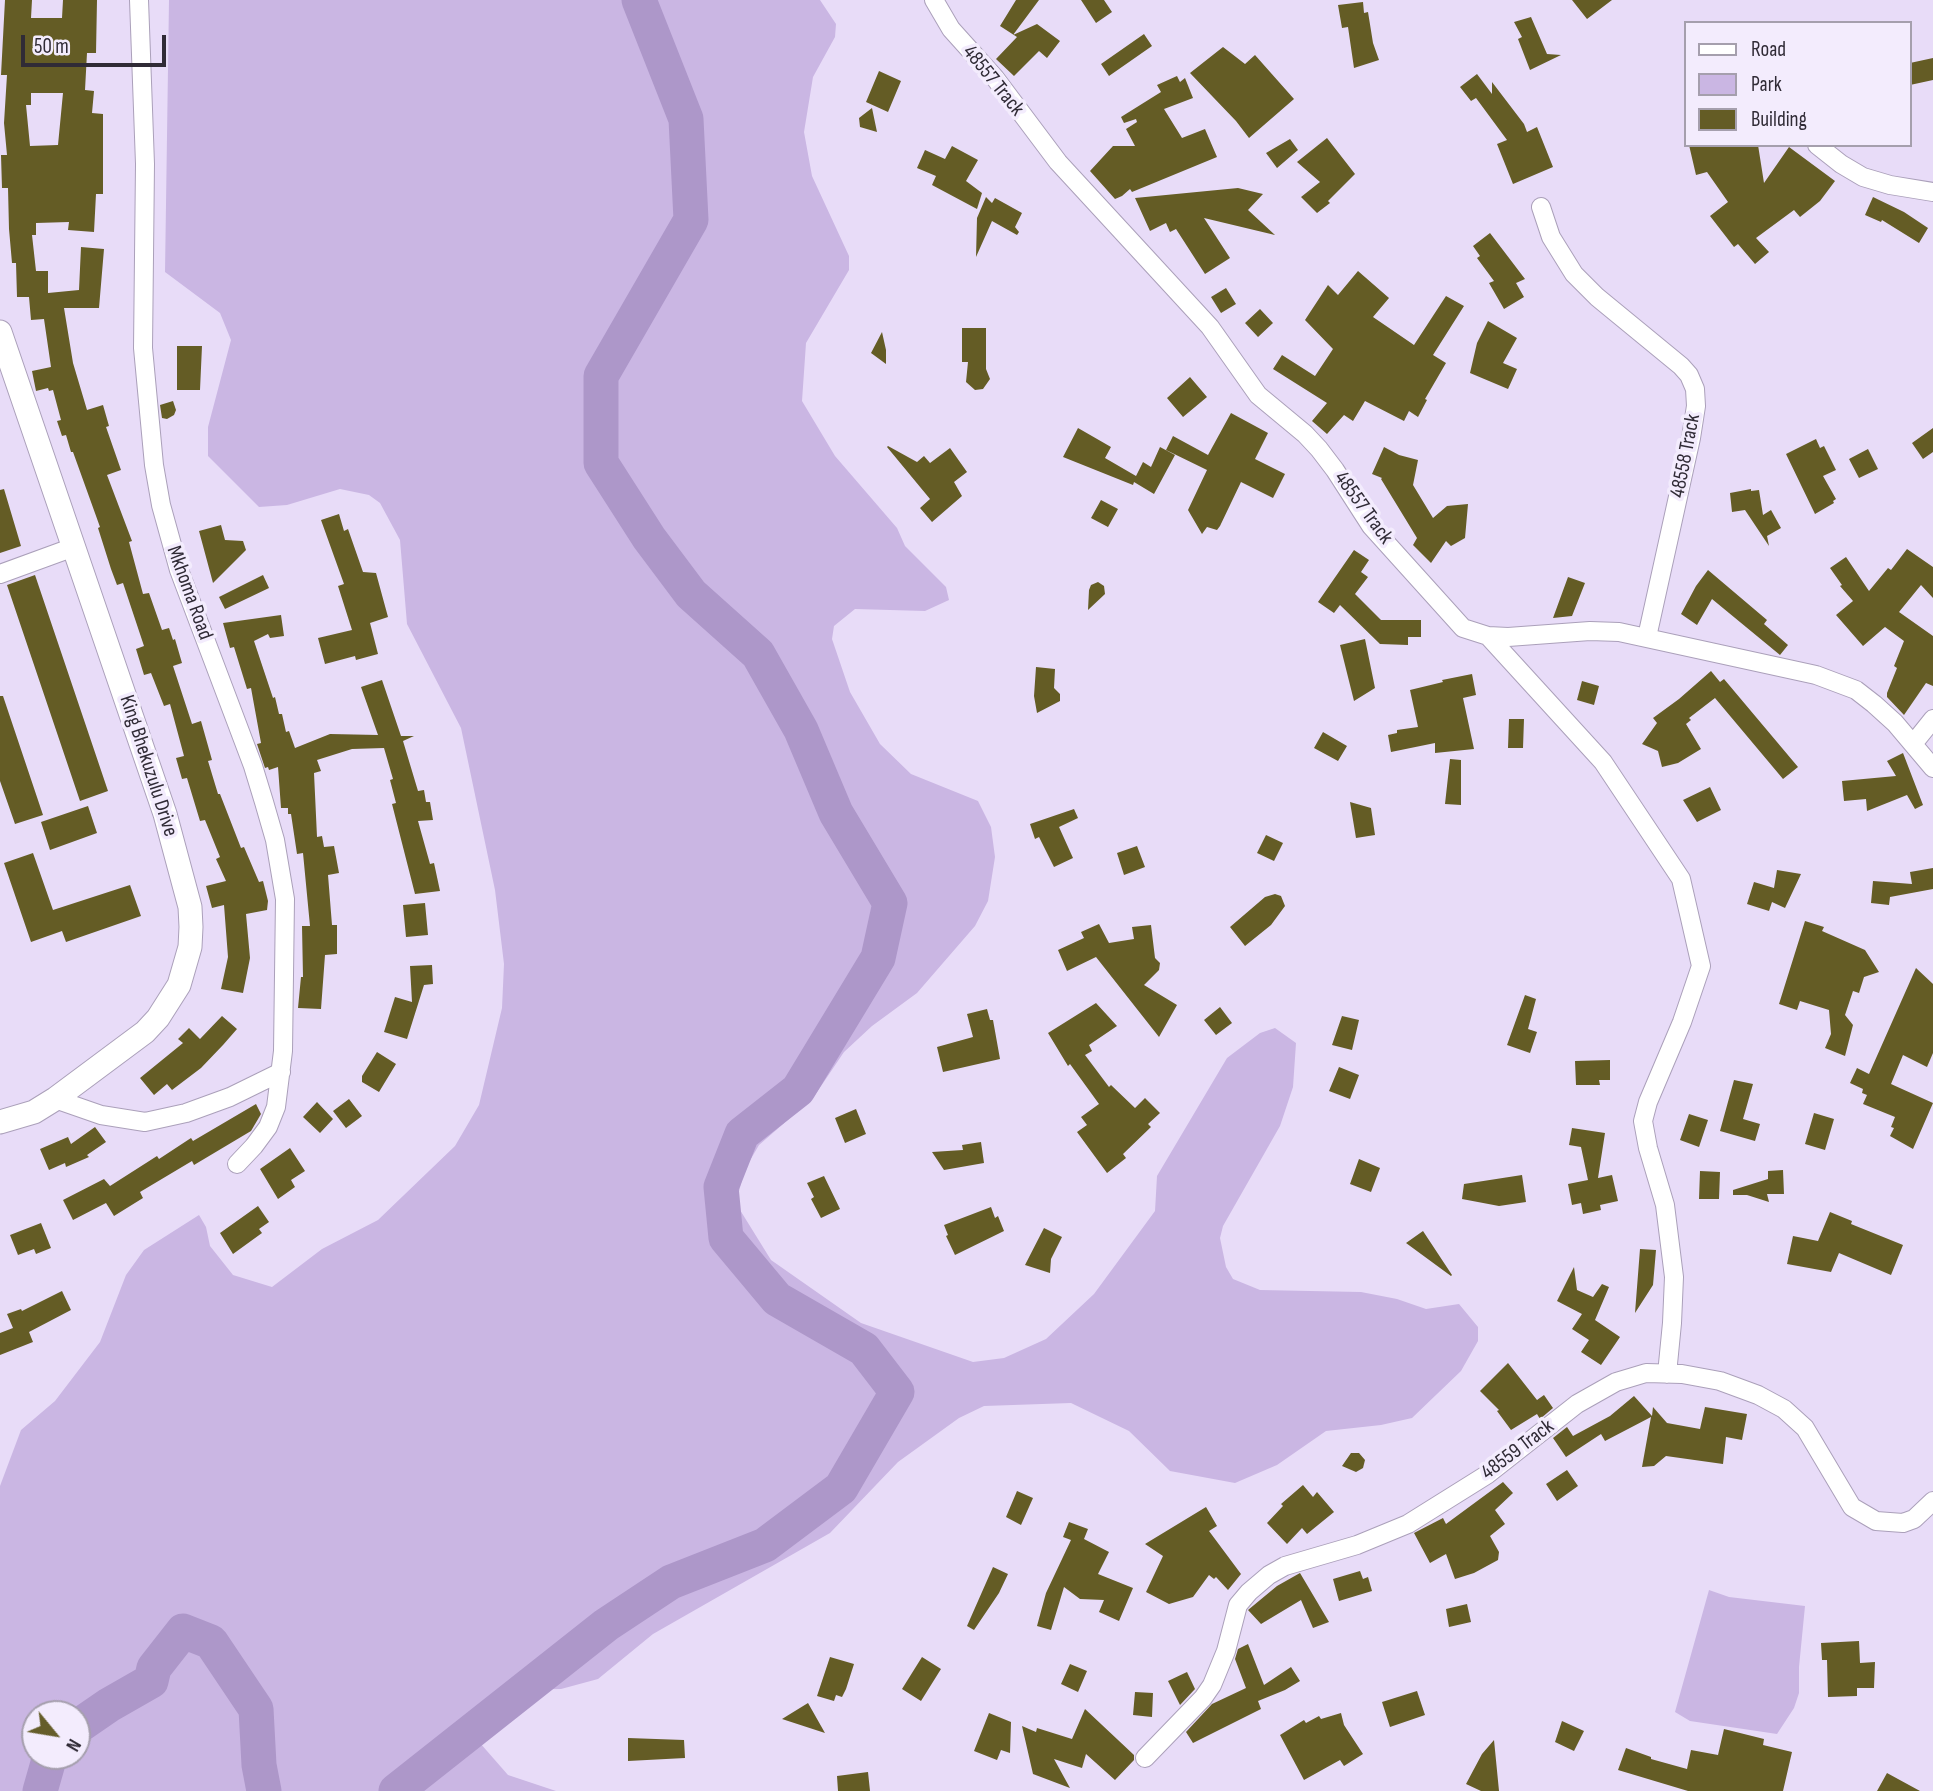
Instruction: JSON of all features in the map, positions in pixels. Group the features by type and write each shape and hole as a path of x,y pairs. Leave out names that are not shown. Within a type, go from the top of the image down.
{"street":[{"name":"Mkhoma Road","path":"139,0 145,164 143,348 150,442 170,539 253,766 282,874 286,924 281,1072 276,1107 268,1127 237,1164"},
{"name":"48557 Track","path":"934,0 951,29 995,78 1058,162 1210,327 1258,395 1319,449 1371,526 1405,561 1455,621 1473,633 1488,636 1619,632 1816,675 1856,691 1874,704 1895,723 1933,768"},
{"path":"1819,147 1840,164 1863,177 1890,185 1933,192"},
{"name":"48558 Track","path":"1541,207 1551,237 1574,274 1597,297 1681,366 1689,374 1695,388 1696,406 1686,465 1647,638"},
{"name":"King Bhekuzulu Drive","path":"0,332 165,814 187,897 191,927 186,966 179,985 158,1018 129,1045 55,1099 34,1112 0,1122"},
{"path":"0,574 74,547"},
{"path":"1488,636 1603,762 1681,879 1701,966 1696,986 1648,1102 1643,1121 1647,1148 1665,1205 1674,1277 1667,1374"},
{"path":"1913,744 1933,719"},
{"path":"55,1099 101,1115 145,1122 186,1113 230,1097 281,1072"},
{"name":"48559 Track","path":"1145,1758 1203,1698 1212,1685 1226,1651 1238,1605 1269,1576 1285,1566 1357,1545 1408,1524 1488,1474 1577,1404 1616,1382 1646,1373 1667,1374 1720,1381 1758,1395 1784,1409 1805,1428 1852,1507 1876,1521 1903,1523 1924,1512 1933,1501"}],"green space":[{"path":"169,0 820,0 836,24 835,37 813,77 804,132 812,176 849,256 849,270 806,343 802,401 835,456 897,528 905,546 946,587 949,600 925,611 855,609 834,626 832,639 850,692 880,744 911,774 978,801 991,827 995,857 988,901 975,926 917,993 872,1026 844,1052 813,1098 759,1145 745,1169 738,1195 740,1210 771,1260 861,1323 973,1362 1004,1358 1046,1339 1094,1294 1155,1211 1157,1176 1227,1058 1260,1033 1275,1028 1296,1043 1293,1087 1280,1126 1223,1226 1220,1238 1226,1267 1233,1279 1260,1290 1361,1292 1397,1299 1426,1309 1459,1304 1478,1327 1478,1341 1461,1371 1412,1418 1381,1425 1326,1431 1277,1465 1235,1483 1170,1471 1129,1431 1071,1403 984,1406 959,1418 898,1462 830,1533 653,1634 598,1679 561,1689 505,1690 476,1712 480,1743 508,1775 556,1791 0,1791 0,1486 21,1430 55,1401 100,1342 126,1275 144,1250 199,1215 206,1227 210,1246 233,1275 272,1287 322,1249 378,1220 455,1146 479,1105 502,1008 504,964 495,890 461,728 407,624 400,540 380,503 369,495 340,489 287,505 259,507 208,456 208,427 231,340 220,313 165,272"},
{"path":"1709,1590 1729,1597 1805,1606 1799,1693 1794,1708 1777,1734 1690,1721 1675,1712"}],"building":[{"path":"5,0 32,0 31,18 62,18 63,0 97,0 96,53 87,53 85,90 94,91 92,113 103,114 103,194 96,194 94,232 68,230 69,222 36,223 36,235 32,235 36,271 48,271 48,293 79,290 81,247 104,249 99,308 64,308 73,363 87,410 103,405 109,426 106,427 121,470 107,475 132,541 129,542 143,594 149,593 162,630 169,628 173,640 175,639 182,663 173,666 192,724 201,721 212,760 208,761 218,794 241,848 244,847 259,882 263,881 268,901 267,910 246,914 250,958 243,993 221,989 228,957 224,905 212,908 206,886 226,881 216,859 220,857 205,820 200,821 187,778 182,779 176,758 184,756 170,704 164,706 151,673 144,675 136,649 144,646 123,583 117,585 111,569 98,528 100,527 73,452 66,435 62,436 53,390 49,391 48,388 36,391 32,371 51,367 44,319 31,320 29,297 17,297 16,263 12,263 9,229 8,188 2,188 1,155 7,155 4,123 7,75 1,75","holes":["31,93 63,93 58,145 30,146 26,105 31,105"]},
{"path":"1016,0 1039,0 1013,35 1000,26"},
{"path":"1081,0 1104,0 1112,12 1096,23"},
{"path":"1572,0 1612,0 1587,19"},
{"path":"1363,2 1364,13 1368,12 1379,60 1354,68 1348,27 1342,28 1338,5"},
{"path":"1531,17 1547,54 1561,55 1530,70 1518,39 1522,37 1514,22"},
{"path":"1037,24 1060,41 1047,58 1039,51 1014,76 996,59 1017,37 1014,35"},
{"path":"1144,34 1152,46 1109,76 1101,64"},
{"path":"1223,47 1245,64 1255,55 1294,99 1249,138 1190,73"},
{"path":"1933,58 1933,80 1912,85 1912,63"},
{"path":"879,71 901,81 888,112 866,102"},
{"path":"1477,74 1492,94 1492,82 1524,124 1527,132 1537,127 1553,167 1513,184 1497,144 1507,140 1476,98 1471,101 1460,87"},
{"path":"1177,76 1180,82 1185,78 1193,98 1164,109 1182,138 1205,129 1217,157 1132,192 1130,189 1115,199 1090,171 1113,146 1135,146 1126,129 1137,122 1136,119 1124,123 1121,117 1161,92 1157,85"},
{"path":"872,108 877,132 860,127 859,118"},
{"path":"1327,138 1355,174 1328,201 1330,203 1317,213 1301,197 1320,182 1297,162"},
{"path":"1290,139 1298,150 1277,168 1266,153"},
{"path":"952,146 978,160 966,181 982,193 977,209 932,185 936,176 917,168 925,150 945,159"},
{"path":"1689,147 1758,147 1764,183 1789,147 1835,181 1820,201 1800,217 1794,210 1756,238 1769,252 1755,264 1738,244 1734,247 1710,216 1728,202 1707,172 1696,175"},
{"path":"1238,188 1263,194 1248,210 1275,235 1204,218 1230,258 1205,274 1176,229 1170,232 1166,223 1150,231 1135,198"},
{"path":"986,197 992,203 995,198 1022,213 1015,227 1019,232 1017,235 992,221 976,257 977,218"},
{"path":"1873,197 1904,212 1928,228 1919,243 1882,220 1881,222 1865,215"},
{"path":"1490,233 1525,279 1516,283 1524,297 1504,309 1489,283 1494,281 1477,258 1480,256 1473,246"},
{"path":"1358,271 1389,298 1373,317 1414,345 1446,296 1464,306 1433,355 1446,363 1418,417 1409,411 1404,421 1365,401 1353,421 1344,415 1327,434 1312,421 1327,403 1273,369 1282,355 1315,376 1333,349 1305,320 1328,285 1338,295"},
{"path":"1226,288 1236,304 1221,313 1211,297"},
{"path":"1260,309 1273,323 1258,337 1245,323"},
{"path":"1488,321 1517,338 1503,363 1517,369 1508,389 1470,373 1477,343"},
{"path":"962,328 986,328 986,369 990,379 983,389 975,390 966,382 968,362 962,362"},
{"path":"882,332 886,350 886,364 871,353"},
{"path":"177,346 202,346 200,390 177,390"},
{"path":"1190,377 1207,397 1183,417 1167,398"},
{"path":"173,401 176,410 174,415 167,419 162,418 160,405"},
{"path":"1231,413 1268,433 1255,459 1285,474 1273,498 1241,482 1217,530 1207,527 1202,534 1188,510 1207,470 1166,450 1173,436 1208,455"},
{"path":"1078,428 1111,447 1105,458 1136,476 1143,462 1151,467 1160,447 1175,455 1154,494 1134,482 1133,485 1063,457"},
{"path":"1933,428 1933,452 1923,459 1912,443"},
{"path":"1816,439 1820,448 1824,446 1836,470 1823,476 1836,499 1815,514 1786,454"},
{"path":"888,446 917,462 924,456 930,463 950,448 967,472 954,482 962,496 932,522 920,508 930,499"},
{"path":"1384,447 1399,455 1418,460 1413,485 1433,518 1447,506 1468,504 1465,538 1451,546 1446,541 1431,563 1413,545 1417,538 1382,478 1372,474"},
{"path":"1868,449 1878,469 1859,478 1849,459"},
{"path":"4,489 21,546 0,553 0,490"},
{"path":"1759,490 1763,515 1771,510 1781,528 1767,536 1769,546 1745,510 1732,512 1730,493"},
{"path":"1101,500 1118,509 1108,527 1091,518"},
{"path":"339,514 344,531 348,529 363,572 376,573 388,617 370,623 378,654 356,660 355,656 325,664 318,638 352,630 338,586 344,584 321,520"},
{"path":"221,525 225,540 243,541 246,550 213,583 199,531"},
{"path":"1907,549 1933,567 1933,598 1921,585 1899,612 1933,636 1933,686 1926,683 1904,715 1887,697 1887,693 1904,641 1885,627 1863,646 1836,615 1853,601 1830,568 1846,557 1869,591 1888,568 1891,570"},
{"path":"1354,550 1369,560 1361,572 1368,577 1355,594 1381,620 1421,620 1421,637 1408,637 1408,645 1380,644 1340,605 1334,613 1318,602"},
{"path":"1708,570 1767,620 1764,624 1788,645 1780,655 1712,599 1697,625 1681,614"},
{"path":"35,575 108,791 80,801 7,585"},
{"path":"263,575 269,588 225,609 219,597"},
{"path":"1568,577 1585,583 1572,616 1553,618"},
{"path":"1098,582 1104,586 1105,594 1088,610 1089,590 1091,585"},
{"path":"281,615 284,636 270,638 268,634 254,641 279,714 282,714 286,732 289,731 295,748 330,734 378,735 361,687 382,680 401,736 414,736 403,741 418,791 424,790 426,802 430,802 433,820 418,821 430,864 434,863 440,891 415,894 392,804 396,803 390,780 393,779 384,748 352,749 317,760 321,771 314,773 317,837 322,836 324,847 334,846 339,873 328,875 332,925 337,925 337,954 325,955 321,1009 298,1008 303,977 302,926 310,926 303,853 297,854 291,814 288,814 288,808 281,808 278,767 269,770 268,767 265,768 257,744 261,743 251,688 247,689 234,647 230,648 223,623"},
{"path":"1365,639 1375,688 1354,701 1340,645"},
{"path":"1036,667 1055,669 1054,688 1060,694 1060,701 1037,713 1034,696"},
{"path":"1711,671 1720,682 1724,679 1798,767 1783,779 1715,698 1689,718 1691,720 1686,724 1701,749 1678,763 1662,767 1658,751 1642,744 1657,723 1653,718"},
{"path":"1472,674 1476,695 1463,698 1474,749 1435,753 1435,743 1391,752 1388,735 1397,733 1397,730 1418,727 1410,690"},
{"path":"1582,681 1599,686 1594,705 1577,700"},
{"path":"0,696 3,696 43,815 15,824 0,781"},
{"path":"1509,719 1524,719 1523,748 1508,748"},
{"path":"1323,732 1347,746 1338,761 1314,748"},
{"path":"1903,753 1923,805 1915,809 1907,795 1867,811 1866,799 1844,801 1842,781 1896,776 1887,761"},
{"path":"1450,759 1461,760 1461,805 1445,804"},
{"path":"1710,787 1721,810 1697,822 1683,800"},
{"path":"1350,802 1371,808 1375,835 1356,838"},
{"path":"88,806 97,833 50,850 41,822"},
{"path":"1074,809 1078,818 1059,827 1073,858 1054,867 1039,837 1035,839 1030,824"},
{"path":"1266,835 1283,843 1274,861 1257,853"},
{"path":"1137,846 1145,867 1124,875 1117,853"},
{"path":"33,853 53,910 130,885 141,916 66,942 62,931 31,942 4,863"},
{"path":"1933,868 1933,889 1890,897 1889,905 1871,903 1873,881 1912,884 1910,872"},
{"path":"1777,870 1801,874 1785,908 1772,902 1769,911 1747,904 1754,882 1774,888"},
{"path":"1275,894 1281,896 1285,906 1271,925 1245,946 1230,927 1265,897"},
{"path":"425,903 428,935 406,937 403,905"},
{"path":"1805,921 1824,927 1822,931 1865,950 1879,972 1864,977 1859,993 1853,991 1845,1015 1853,1025 1845,1056 1825,1048 1831,1034 1829,1010 1800,1001 1797,1010 1779,1004"},
{"path":"1099,924 1109,943 1134,939 1132,927 1151,925 1155,958 1160,963 1159,970 1144,985 1177,1005 1159,1037 1096,957 1067,971 1058,950 1084,938 1081,932"},
{"path":"432,965 433,984 424,985 407,1039 384,1032 395,997 412,1002 410,966"},
{"path":"1916,968 1933,984 1933,1053 1927,1067 1903,1055 1891,1084 1933,1103 1913,1149 1890,1136 1895,1117 1863,1104 1867,1095 1862,1093 1863,1089 1850,1083 1857,1068 1869,1074"},
{"path":"1525,995 1536,999 1528,1029 1537,1032 1530,1053 1507,1045"},
{"path":"1096,1003 1117,1026 1089,1045 1092,1051 1085,1055 1109,1087 1111,1085 1135,1108 1145,1098 1160,1113 1148,1124 1151,1127 1123,1154 1126,1158 1107,1173 1077,1132 1087,1125 1081,1117 1099,1104 1070,1064 1068,1066 1048,1033"},
{"path":"1220,1007 1232,1023 1216,1035 1204,1020"},
{"path":"987,1009 990,1020 993,1020 1000,1059 943,1072 937,1047 973,1037 967,1014"},
{"path":"222,1016 237,1029 201,1068 172,1090 167,1084 154,1095 140,1078 183,1043 178,1039 189,1028 200,1039"},
{"path":"1342,1016 1359,1020 1352,1050 1332,1045"},
{"path":"377,1052 396,1064 379,1092 362,1082 362,1076"},
{"path":"1610,1060 1610,1080 1599,1080 1600,1085 1576,1085 1575,1061"},
{"path":"1339,1067 1359,1075 1350,1099 1329,1091"},
{"path":"1734,1080 1753,1084 1743,1119 1760,1124 1755,1141 1720,1131"},
{"path":"349,1099 362,1116 346,1128 333,1111"},
{"path":"317,1102 333,1119 320,1133 303,1117"},
{"path":"256,1104 261,1114 251,1131 194,1165 192,1161 140,1192 143,1198 114,1216 106,1203 73,1220 63,1200 104,1179 110,1186 157,1156 159,1159 191,1138 193,1141"},
{"path":"856,1109 866,1134 845,1143 835,1118"},
{"path":"1814,1113 1834,1119 1825,1150 1805,1144"},
{"path":"1689,1114 1708,1120 1699,1147 1680,1140"},
{"path":"95,1127 106,1142 87,1155 89,1157 66,1167 65,1163 49,1170 40,1149 68,1137 71,1144"},
{"path":"1572,1128 1605,1133 1598,1178 1612,1175 1618,1201 1600,1205 1601,1210 1583,1214 1581,1203 1572,1205 1568,1184 1588,1180 1581,1147 1569,1145"},
{"path":"981,1142 984,1163 944,1170 932,1152 963,1150 962,1145"},
{"path":"290,1148 305,1171 291,1180 295,1187 278,1199 260,1169"},
{"path":"1359,1159 1380,1168 1371,1192 1350,1184"},
{"path":"1783,1170 1784,1194 1767,1194 1769,1202 1747,1195 1733,1195 1733,1190 1768,1179 1768,1171"},
{"path":"1700,1171 1720,1172 1719,1199 1699,1199"},
{"path":"1522,1175 1526,1202 1499,1206 1462,1199 1464,1184"},
{"path":"824,1176 840,1209 821,1218 811,1199 814,1197 807,1183"},
{"path":"258,1206 269,1222 259,1229 262,1233 233,1254 220,1233"},
{"path":"991,1207 1004,1231 955,1255 944,1225"},
{"path":"1830,1212 1852,1221 1851,1224 1903,1245 1891,1275 1839,1253 1831,1272 1787,1264 1793,1236 1818,1241"},
{"path":"41,1223 51,1248 36,1254 34,1249 18,1255 10,1235"},
{"path":"1044,1228 1062,1237 1051,1259 1050,1273 1025,1265"},
{"path":"1423,1231 1452,1275 1451,1276 1406,1243"},
{"path":"1640,1249 1656,1250 1653,1285 1635,1313"},
{"path":"1574,1267 1577,1290 1593,1297 1602,1284 1609,1287 1595,1320 1620,1337 1601,1365 1581,1352 1589,1340 1572,1329 1582,1314 1557,1301"},
{"path":"62,1291 71,1310 29,1332 33,1342 0,1355 0,1333 13,1328 7,1314 21,1309 22,1311"},
{"path":"1508,1363 1537,1400 1544,1395 1553,1408 1540,1419 1537,1414 1511,1430 1497,1411 1499,1410 1480,1391"},
{"path":"1634,1396 1652,1416 1653,1407 1667,1423 1700,1429 1705,1407 1747,1414 1742,1440 1726,1437 1723,1464 1666,1456 1654,1466 1642,1467 1651,1417 1605,1441 1601,1434 1566,1457 1553,1438 1567,1427 1573,1436 1610,1416"},
{"path":"1351,1453 1359,1453 1365,1460 1363,1468 1356,1472 1342,1466"},
{"path":"1567,1470 1578,1486 1557,1501 1546,1484"},
{"path":"1503,1482 1513,1493 1495,1510 1505,1524 1490,1536 1499,1552 1498,1560 1474,1573 1455,1579 1446,1554 1430,1563 1414,1533 1443,1518 1446,1524"},
{"path":"1303,1485 1313,1497 1317,1492 1334,1512 1307,1534 1302,1528 1287,1544 1267,1523 1283,1506 1281,1504"},
{"path":"1017,1491 1033,1498 1021,1525 1006,1517"},
{"path":"1206,1507 1217,1526 1209,1531 1241,1574 1228,1590 1216,1577 1214,1579 1209,1575 1193,1597 1169,1604 1146,1592 1163,1556 1145,1544"},
{"path":"1069,1522 1088,1529 1084,1539 1109,1552 1098,1574 1133,1588 1119,1621 1099,1612 1104,1600 1080,1599 1064,1587 1051,1630 1037,1626 1046,1593 1071,1540 1063,1537"},
{"path":"993,1567 1008,1574 999,1593 974,1630 967,1626"},
{"path":"1360,1571 1363,1579 1368,1577 1372,1591 1339,1601 1333,1579"},
{"path":"1300,1573 1329,1622 1313,1628 1301,1600 1261,1624 1248,1610 1277,1586"},
{"path":"1467,1604 1471,1622 1449,1627 1446,1609"},
{"path":"1859,1641 1860,1663 1875,1662 1874,1688 1857,1688 1857,1696 1828,1697 1827,1660 1822,1660 1821,1643"},
{"path":"1248,1644 1264,1685 1291,1667 1300,1681 1258,1701 1261,1709 1193,1743 1186,1732 1212,1704 1246,1688 1235,1659 1238,1649"},
{"path":"830,1657 854,1664 842,1697 836,1695 834,1701 817,1696"},
{"path":"922,1657 941,1669 921,1701 902,1689"},
{"path":"1070,1664 1087,1671 1078,1692 1061,1684"},
{"path":"1187,1672 1195,1689 1180,1705 1168,1681"},
{"path":"1417,1691 1425,1715 1390,1727 1382,1702"},
{"path":"1135,1692 1153,1693 1152,1717 1133,1715"},
{"path":"808,1703 825,1733 782,1719"},
{"path":"1085,1709 1134,1755 1134,1760 1115,1780 1086,1754 1082,1768 1054,1759 1070,1788 1033,1774 1022,1726 1036,1732 1037,1728 1072,1739"},
{"path":"989,1713 1011,1722 1010,1753 1001,1750 997,1760 974,1751"},
{"path":"1341,1713 1344,1725 1363,1754 1344,1766 1340,1760 1304,1780 1280,1735 1304,1720 1306,1723 1319,1716 1321,1719"},
{"path":"1562,1721 1584,1731 1574,1751 1555,1742"},
{"path":"1724,1729 1764,1739 1763,1745 1792,1752 1783,1791 1688,1791 1618,1770 1626,1748 1651,1759 1687,1769 1691,1750 1718,1755"},
{"path":"628,1738 684,1740 685,1758 628,1761"},
{"path":"1494,1740 1499,1791 1481,1791 1466,1784 1482,1754"},
{"path":"868,1772 870,1791 838,1791 837,1776"},
{"path":"1887,1773 1920,1791 1877,1791"}],"waterway":[{"path":"396,1791 606,1625 671,1582 765,1545 841,1488 897,1392 864,1349 777,1299 726,1238 721,1187 742,1134 798,1090 878,958 890,903 836,813 801,730 758,654 691,594 649,538 601,463 601,376 691,220 686,119 639,0"},
{"path":"91,1717 151,1681 154,1668 183,1631 211,1642 256,1709 259,1765 264,1791"},
{"path":"40,1791 46,1770"}]}
